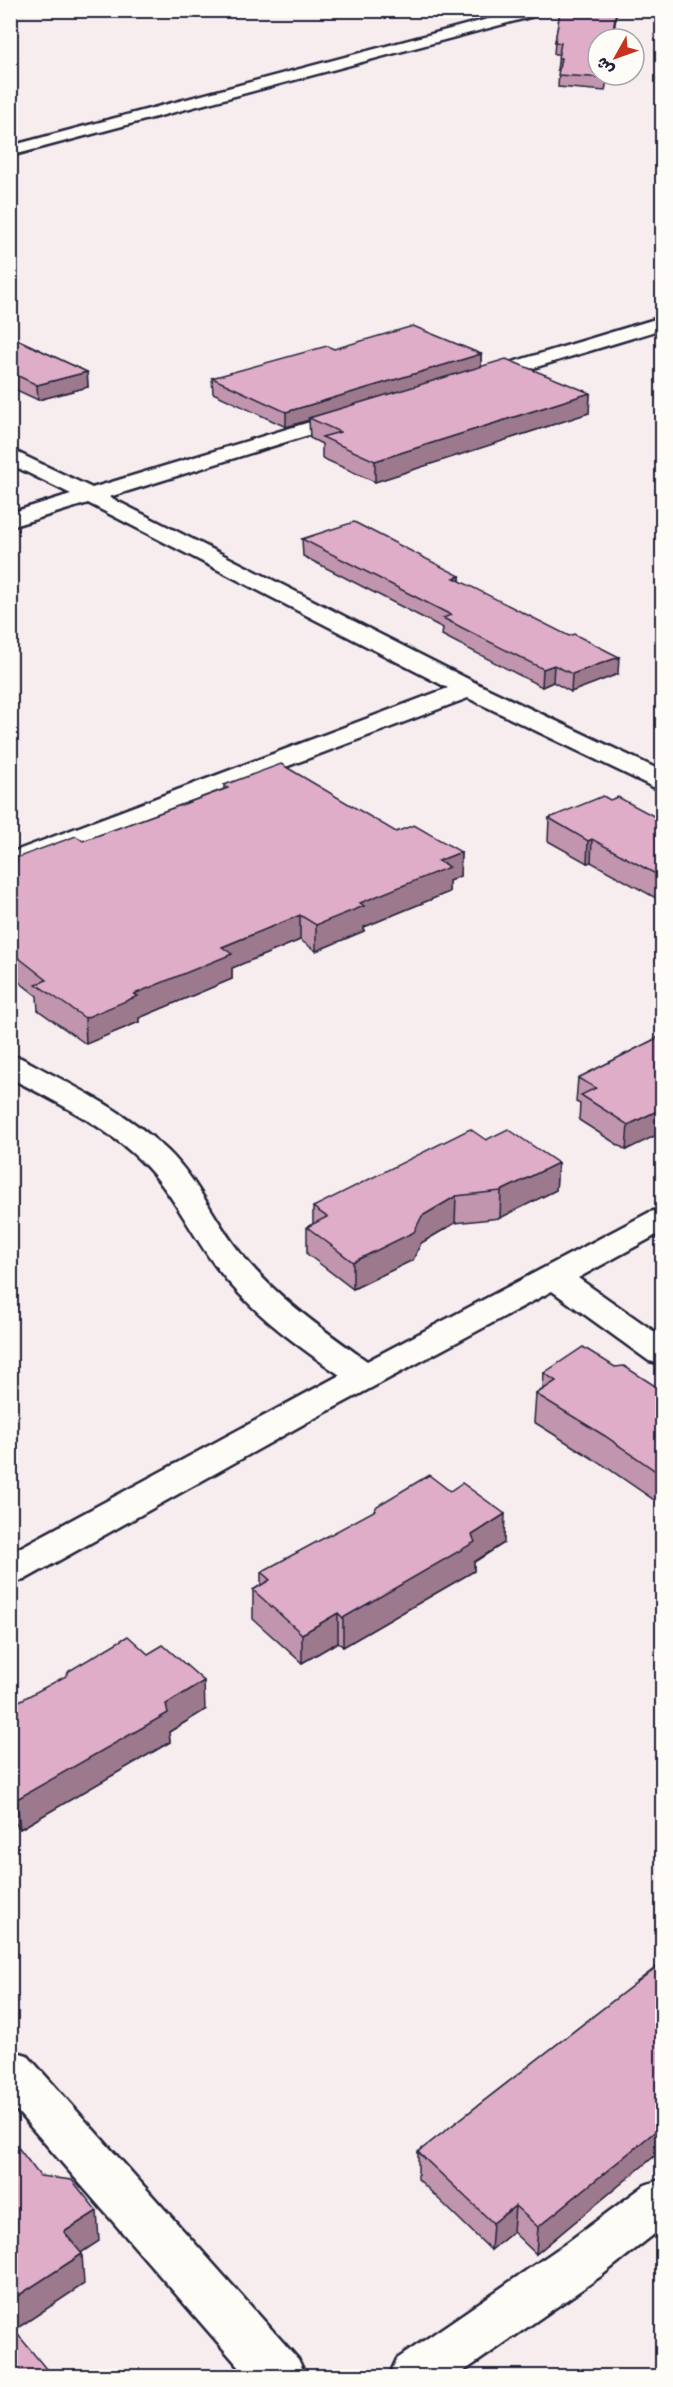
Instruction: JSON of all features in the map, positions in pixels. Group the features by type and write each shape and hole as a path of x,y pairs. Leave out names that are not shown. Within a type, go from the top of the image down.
{"street":[{"path":"10,151 540,10"},
{"path":"460,384 663,323"},
{"path":"10,520 372,409"},
{"path":"10,455 469,689 663,781"},
{"path":"10,863 469,689"},
{"path":"10,1065 81,1102 148,1149 185,1194 230,1262 292,1324 365,1376"},
{"path":"10,1570 365,1376 663,1219"},
{"path":"554,1277 663,1353"},
{"path":"10,2069 280,2376"},
{"path":"415,2376 583,2260 663,2200"}],"building":[{"path":"616,10 614,27 586,27 586,77 558,75 561,43 555,42 560,12"},
{"path":"413,326 481,354 286,412 212,378 327,346 334,349"},
{"path":"10,336 87,372 37,385 10,372"},
{"path":"506,359 590,393 375,461 322,437 340,432 309,418"},
{"path":"354,522 460,576 454,578 569,636 574,634 619,657 572,674 554,665 543,669 443,618 451,615 302,539"},
{"path":"281,764 396,832 414,825 461,852 438,861 449,867 360,903 364,906 316,925 300,915 222,947 232,954 134,994 138,996 85,1018 36,984 47,980 10,951 10,863 17,861 13,859 76,836 83,841 228,788 224,785"},
{"path":"603,796 610,800 618,797 663,821 663,878 592,839 588,841 549,818"},
{"path":"663,1035 663,1108 628,1125 581,1095 596,1088 578,1078"},
{"path":"470,1129 486,1140 508,1129 558,1163 501,1191 456,1196 422,1216 414,1232 353,1262 307,1227 327,1217 313,1207"},
{"path":"583,1347 615,1367 624,1366 663,1391 663,1476 605,1436 536,1394 556,1381 544,1373"},
{"path":"429,1475 450,1491 462,1483 505,1514 472,1535 475,1542 343,1618 338,1613 302,1634 253,1590 270,1580 261,1572 374,1511 377,1506"},
{"path":"128,1636 148,1654 163,1645 204,1681 166,1704 168,1713 17,1799 10,1794 10,1706 66,1676 69,1671"},
{"path":"663,1962 663,2125 538,2227 515,2206 493,2223 418,2152"},
{"path":"10,2137 40,2176 72,2180 97,2211 64,2232 82,2254 10,2301"},
{"path":"10,2325 52,2376 10,2376"}]}
